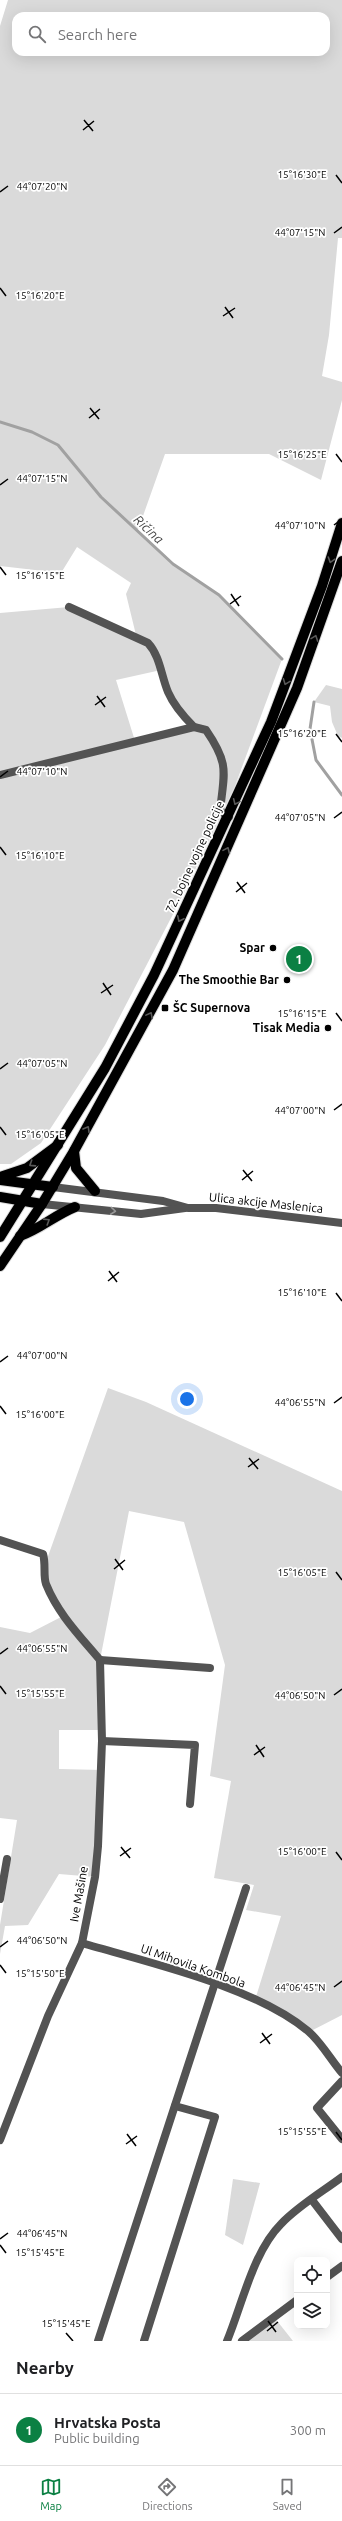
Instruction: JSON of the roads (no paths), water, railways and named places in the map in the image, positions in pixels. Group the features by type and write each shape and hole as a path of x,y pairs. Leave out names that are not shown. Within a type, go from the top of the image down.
{"main road":[{"name":"72. bojne vojne policije","path":"0,1237 35,1184 128,1027 229,818 271,722 322,586 342,523"},
{"path":"0,1266 42,1204 74,1151 173,970 297,688 342,561"},
{"path":"0,1179 27,1168 59,1144"},
{"path":"74,1151 76,1168 95,1192"},
{"path":"0,1179 53,1186"},
{"path":"0,1198 42,1204"},
{"path":"20,1236 35,1230 48,1220 75,1207"}],"street":[{"path":"69,607 148,643 155,650 168,692 180,713 194,727"},
{"path":"0,775 194,727 206,730 219,749 225,770 220,811 229,818"},
{"name":"Ulica akcije Maslenica","path":"53,1186 163,1201 188,1208"},
{"name":"Ulica akcije Maslenica","path":"42,1204 141,1214 188,1208 216,1208 342,1223"},
{"path":"0,1540 43,1554 46,1562 45,1582 57,1607 100,1660 210,1668"},
{"name":"Ive Mašine","path":"0,2140 48,2016 82,1943 95,1877 102,1741 100,1660"},
{"path":"102,1741 195,1744 190,1804"},
{"path":"0,1899 7,1859"},
{"path":"98,2341 246,1888"},
{"name":"Ul Mihovila Kombola","path":"82,1943 214,1983 255,2000 309,2032 342,2073"},
{"path":"342,2081 317,2108 342,2139"},
{"path":"144,2341 214,2117 175,2106"},
{"path":"227,2341 256,2263 268,2240 281,2224 342,2177"},
{"path":"312,2200 342,2239"},
{"path":"330,2276 342,2266"},
{"path":"242,2341 294,2302"}],"waterway":[{"name":"Ričina","path":"0,422 32,432 58,445 101,497 173,564 219,595 282,659"},
{"path":"314,702 310,729 316,760 342,795"}],"place":[{"name":"Spar","path":"273,948"},
{"name":"Hrvatska Posta","path":"299,959"},
{"name":"The Smoothie Bar","path":"287,980"},
{"name":"ŠC Supernova","path":"165,1008"},
{"name":"Tisak Media","path":"328,1028"}]}
